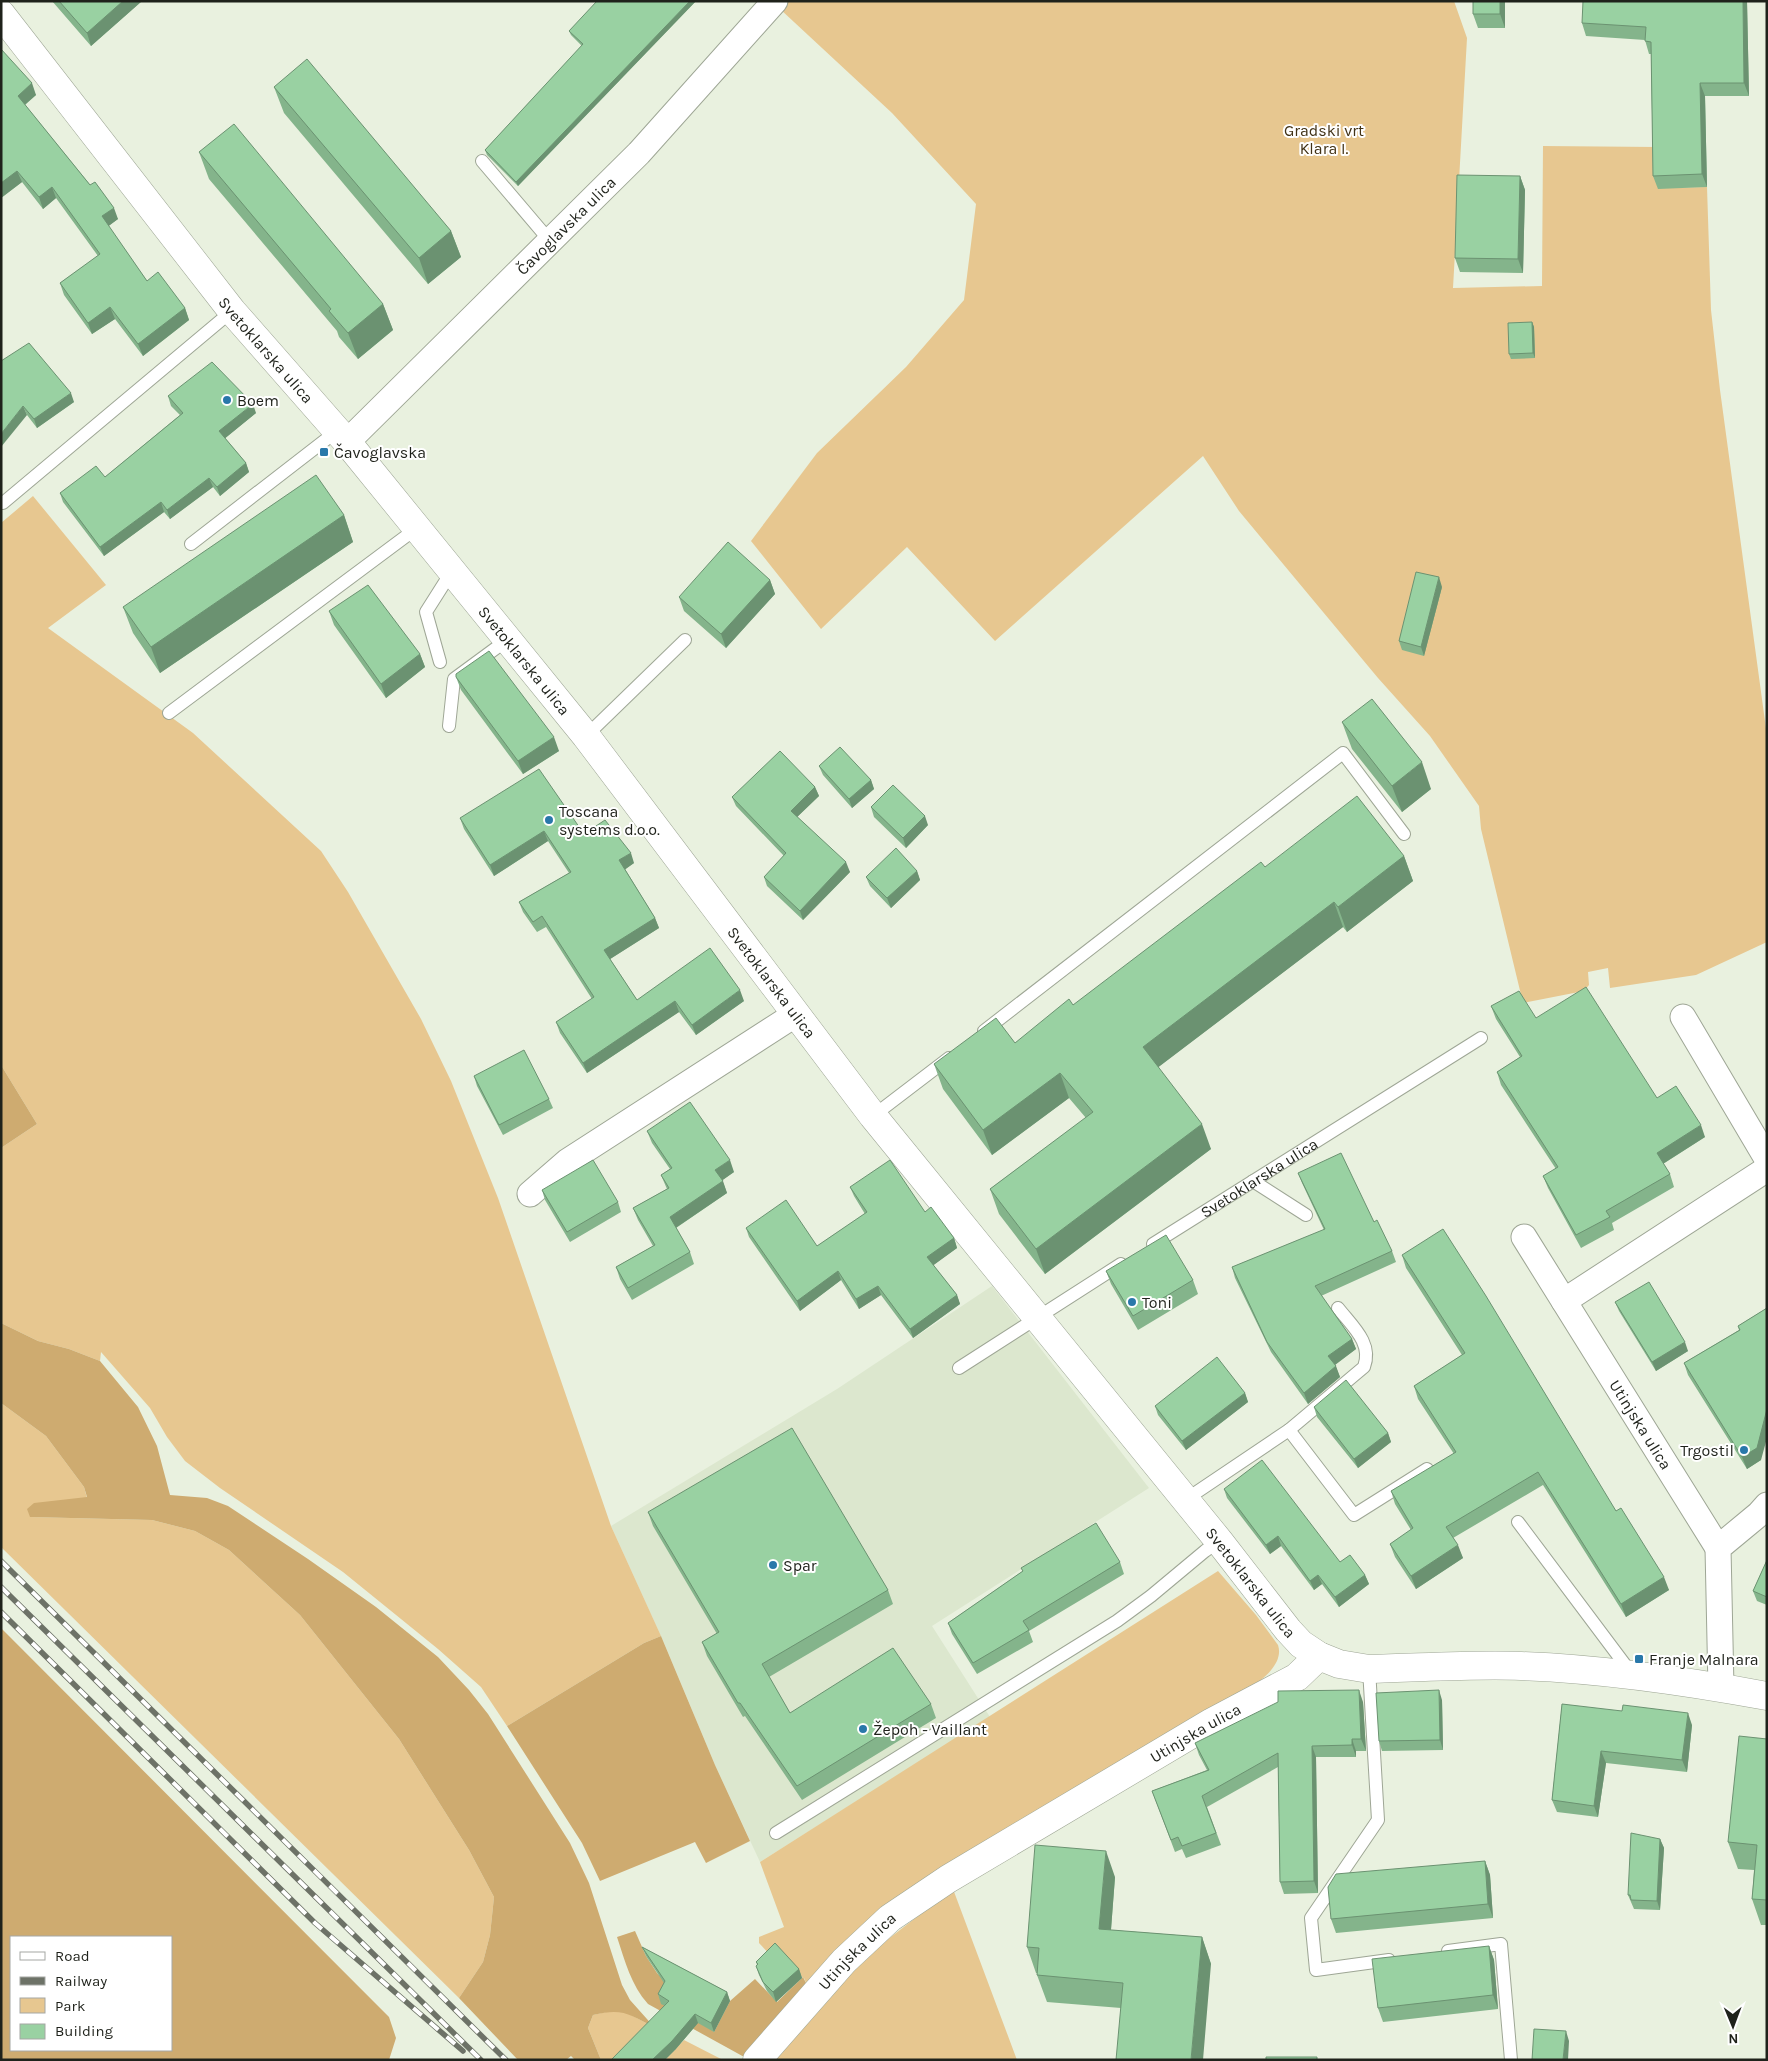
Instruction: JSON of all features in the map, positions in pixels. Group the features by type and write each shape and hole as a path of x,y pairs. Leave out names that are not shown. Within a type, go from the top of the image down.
{"street":[{"name":"Čavoglavska ulica","path":"342,437 550,241 638,153 776,1"},
{"name":"Svetoklarska ulica","path":"1,14 232,311 342,437 586,736 873,1116 1219,1541 1288,1630 1301,1644 1319,1656"},
{"path":"530,1194 568,1161 796,1014"},
{"path":"1683,1017 1767,1159"},
{"path":"1564,1302 1767,1170"},
{"name":"Utinjska ulica","path":"1524,1237 1718,1548"},
{"path":"1721,1688 1718,1548 1767,1505"},
{"path":"1319,1656 1339,1664 1369,1669 1520,1666 1597,1671 1767,1696"},
{"name":"Utinjska ulica","path":"757,2060 844,1961 890,1918 948,1879 1212,1722 1297,1677 1308,1669 1319,1656"}],"lane":[{"path":"482,161 550,241"},
{"path":"4,502 232,311"},
{"path":"191,544 342,437"},
{"path":"169,713 416,528"},
{"path":"440,662 426,612 452,571"},
{"path":"449,726 454,679 507,640"},
{"path":"586,736 685,640"},
{"path":"975,1038 1344,754 1404,834"},
{"name":"Svetoklarska ulica","path":"1145,1249 1481,1038"},
{"path":"873,1116 960,1050"},
{"path":"1254,1181 1306,1215"},
{"path":"959,1368 1128,1260"},
{"path":"1185,1500 1290,1430 1364,1367 1368,1357 1366,1344 1338,1308"},
{"path":"1290,1430 1354,1515 1427,1468"},
{"path":"1518,1522 1634,1676"},
{"path":"776,1833 1117,1621 1151,1596 1205,1550 1219,1541"},
{"path":"1369,1669 1378,1820 1311,1918 1316,1970 1404,1958"},
{"path":"1433,1953 1501,1944 1511,2060"}],"shaded area":[{"path":"1,1065 37,1124 1,1148"},
{"path":"992,1286 1149,1488 932,1626 990,1717 760,1862 715,1765 664,1643 611,1526 837,1389"},
{"path":"1,1323 38,1341 69,1349 100,1361 138,1407 157,1446 170,1495 207,1498 228,1506 376,1607 438,1657 469,1690 488,1714 570,1843 589,1883 622,1985 630,2000 655,2028 639,2019 619,2012 593,2015 588,2028 601,2060 575,2060 571,2056 566,2060 518,2060 459,1998 483,1962 490,1935 494,1897 469,1850 399,1739 300,1615 229,1550 195,1531 152,1520 30,1517 27,1509 34,1503 87,1497 84,1487 46,1436 1,1403"},
{"path":"1,1628 389,2017 396,2038 389,2060 1,2060"},
{"path":"661,1636 715,1765 750,1841 706,1863 695,1842 600,1881 582,1843 507,1726 644,1643"},
{"path":"635,1931 646,1956 657,1973 714,2032 730,2001 755,1979 777,2002 803,1977 806,1983 746,2058 648,2004 633,1981 617,1937"}],"green space":[{"name":"Gradski vrt Klara I.","path":"788,1 1454,1 1467,38 1453,288 1542,286 1543,146 1657,147 1658,188 1707,187 1711,310 1720,390 1767,736 1767,942 1696,975 1610,988 1608,968 1588,972 1589,985 1584,991 1523,1003 1481,829 1479,806 1430,736 1378,678 1239,511 1203,456 995,641 907,547 821,629 751,541 817,453 906,367 964,300 976,204 892,113 780,9"},
{"path":"33,496 106,585 48,628 193,733 321,851 348,892 421,1019 451,1081 498,1198 611,1526 661,1636 644,1643 507,1726 481,1687 438,1649 343,1572 220,1488 185,1461 167,1437 150,1408 101,1352 100,1361 69,1349 38,1341 1,1323 1,1148 37,1124 1,1065 1,523"},
{"path":"1,1403 46,1436 84,1487 87,1498 30,1517 152,1520 195,1531 229,1550 300,1615 399,1739 469,1850 494,1897 490,1935 483,1962 459,1998 1,1547"},
{"path":"1218,1571 1256,1615 1278,1645 1279,1656 1274,1667 1265,1677 1239,1695 1204,1714 807,1985 804,1978 773,1958 759,1943 759,1937 784,1927 760,1862"},
{"path":"953,1889 1017,2060 770,2060 837,1987 887,1940"},
{"path":"606,2012 626,2012 655,2028 624,2060 601,2060 588,2028 593,2015"},
{"path":"684,2040 723,2060 665,2060"}],"building":[{"path":"59,1 123,1 87,33"},
{"path":"597,1 690,1 516,182 485,150 583,44 569,31"},
{"path":"1473,1 1500,1 1500,14 1473,14"},
{"path":"1583,1 1743,1 1744,83 1700,83 1702,174 1653,176 1651,42 1645,41 1646,27 1582,23"},
{"path":"1,49 32,83 18,96 90,185 95,182 114,208 102,216 147,281 158,272 185,308 138,344 110,307 88,323 60,283 100,254 52,187 39,197 17,171 1,183"},
{"path":"307,59 451,231 419,258 274,87"},
{"path":"234,124 383,304 348,333 329,311 331,309 199,152"},
{"path":"1457,175 1520,176 1518,259 1455,258"},
{"path":"1532,322 1533,353 1509,354 1508,323"},
{"path":"29,343 71,393 34,419 23,406 1,434 1,361"},
{"path":"212,362 253,404 219,431 246,463 217,487 209,478 167,510 161,502 100,547 60,493 96,466 105,477 183,413 168,396"},
{"path":"316,475 344,515 151,647 123,607"},
{"path":"728,542 770,580 721,634 679,597"},
{"path":"1416,572 1439,577 1421,647 1399,641"},
{"path":"368,585 420,654 381,684 329,611"},
{"path":"489,651 554,737 518,761 456,677 456,674"},
{"path":"1372,699 1422,762 1392,786 1342,722"},
{"path":"840,747 871,780 849,799 819,766"},
{"path":"780,751 815,787 791,811 846,862 800,911 764,877 786,853 732,797"},
{"path":"539,769 584,834 605,820 631,853 619,860 655,918 604,950 637,1000 710,948 740,990 692,1025 675,1001 583,1063 556,1022 594,997 542,916 533,922 519,902 571,872 544,831 490,865 460,818"},
{"path":"893,785 925,816 903,838 871,807"},
{"path":"1357,796 1404,856 1338,907 1334,902 1143,1047 1202,1124 1036,1249 990,1189 1093,1112 1060,1073 983,1130 934,1064 996,1018 1015,1043 1069,999 1073,1005 1261,862 1265,867"},
{"path":"896,848 917,871 887,898 866,877"},
{"path":"1586,987 1657,1098 1676,1086 1701,1125 1657,1153 1670,1174 1606,1211 1610,1217 1576,1235 1543,1176 1558,1167 1497,1072 1522,1056 1491,1006 1519,991 1536,1018"},
{"path":"524,1050 549,1099 499,1125 474,1076"},
{"path":"690,1102 730,1160 715,1170 723,1181 670,1217 690,1252 628,1288 616,1267 655,1245 633,1208 669,1188 661,1175 672,1168 647,1131"},
{"path":"1341,1153 1374,1222 1377,1220 1392,1251 1315,1286 1352,1339 1328,1356 1336,1366 1304,1393 1267,1342 1232,1267 1325,1229 1298,1173"},
{"path":"593,1160 618,1202 567,1232 542,1190"},
{"path":"890,1160 925,1212 931,1207 954,1238 927,1257 957,1295 910,1329 878,1286 856,1299 838,1271 797,1301 746,1228 786,1200 817,1246 867,1212 850,1187"},
{"path":"1443,1229 1486,1296 1616,1511 1621,1508 1664,1577 1621,1604 1538,1472 1446,1527 1458,1545 1411,1576 1390,1544 1413,1528 1391,1491 1456,1452 1414,1386 1465,1353 1402,1255"},
{"path":"1166,1235 1193,1280 1133,1316 1106,1271"},
{"path":"1649,1282 1685,1342 1652,1362 1615,1302"},
{"path":"1767,1308 1767,1409 1757,1448 1742,1457 1684,1363 1740,1330 1738,1326"},
{"path":"1217,1357 1245,1393 1182,1441 1155,1406"},
{"path":"1346,1380 1388,1433 1354,1459 1314,1407"},
{"name":"Spar","path":"792,1428 888,1590 762,1664 790,1713 893,1648 931,1704 797,1786 740,1703 738,1703 702,1642 719,1632 648,1512"},
{"path":"1262,1460 1340,1562 1350,1555 1365,1575 1335,1597 1318,1575 1310,1581 1278,1536 1266,1545 1224,1489"},
{"path":"1096,1523 1120,1562 1023,1621 1029,1630 973,1663 948,1623 1023,1571 1021,1568"},
{"path":"1767,1560 1767,1597 1753,1591"},
{"path":"1359,1690 1361,1739 1352,1739 1352,1745 1312,1746 1314,1881 1280,1882 1278,1753 1202,1796 1216,1833 1182,1846 1178,1837 1171,1840 1152,1791 1209,1770 1195,1743 1278,1702 1278,1691"},
{"path":"1439,1690 1440,1740 1379,1741 1376,1693"},
{"path":"1562,1704 1622,1711 1623,1705 1688,1713 1682,1760 1601,1751 1594,1806 1552,1800"},
{"path":"1739,1736 1767,1739 1767,1900 1752,1899 1757,1845 1728,1842"},
{"path":"1631,1833 1660,1839 1657,1901 1631,1900 1630,1895 1628,1895"},
{"path":"1035,1845 1106,1851 1099,1929 1202,1937 1191,2060 1116,2060 1123,1983 1037,1975 1039,1948 1027,1947"},
{"path":"1485,1861 1488,1904 1331,1919 1328,1887 1336,1874"},
{"path":"775,1943 799,1969 773,1992 763,1982 756,1962"},
{"path":"1489,1946 1493,1995 1378,2008 1372,1959"},
{"path":"642,1947 727,1992 711,2023 695,2014 672,2041 652,2060 611,2060 669,2001 658,1994 665,1981"},
{"path":"1534,2029 1566,2031 1563,2060 1532,2060"},
{"path":"1266,2057 1317,2057 1317,2060 1266,2060"}],"railway":[{"path":"1,1561 506,2060"},
{"path":"1,1587 481,2060"},
{"path":"1,1612 315,1923 463,2051"}],"place":[{"name":"Boem","path":"227,400"},
{"name":"Čavoglavska","path":"324,452"},
{"name":"Toscana systems d.o.o.","path":"549,820"},
{"name":"Toni","path":"1132,1302"},
{"name":"Trgostil","path":"1744,1450"},
{"name":"Spar","path":"773,1565"},
{"name":"Franje Malnara","path":"1639,1659"},
{"name":"Žepoh - Vaillant","path":"863,1729"}]}
